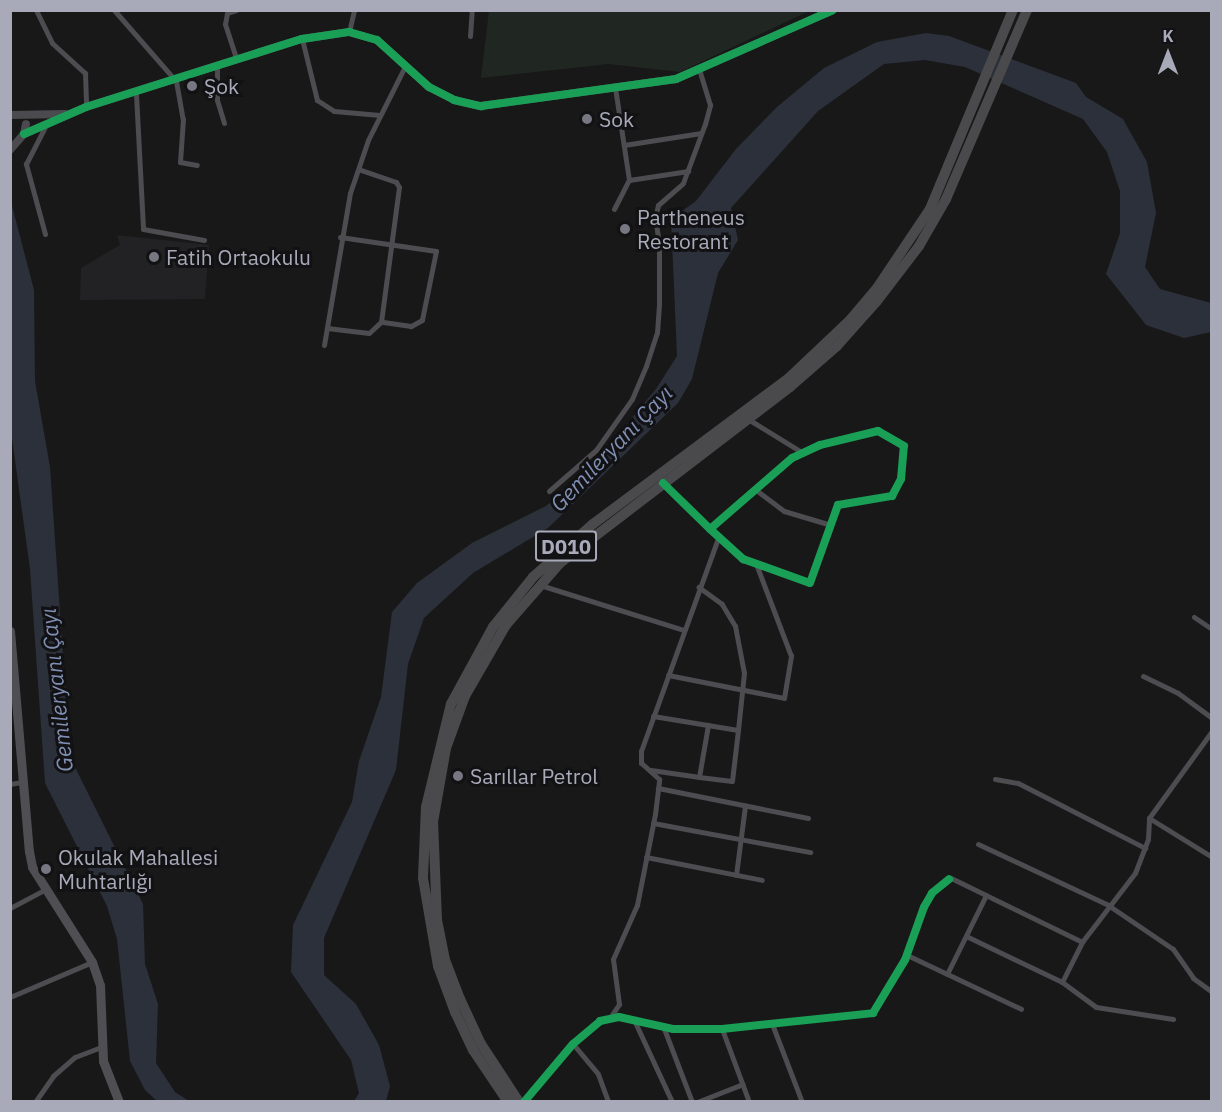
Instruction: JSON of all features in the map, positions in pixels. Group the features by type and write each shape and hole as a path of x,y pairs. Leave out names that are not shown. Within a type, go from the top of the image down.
{"highway":[{"name":"D010","path":"508,1101 473,1050 455,1012 438,966 424,889 426,807 451,704 493,627 533,577 593,524 790,376 850,320 914,238 956,150 1012,10"},
{"name":"D010","path":"519,1101 481,1044 446,960 433,885 433,822 446,748 465,696 506,625 538,584 587,540 748,419 837,346 919,246 946,199 1027,10"}],"main road":[{"path":"10,631 12,695 32,867 92,962 100,985 103,1046 108,1078 119,1101"}],"street":[{"path":"36,10 52,43 85,73 86,107"},
{"path":"114,10 176,81 183,119 180,162 197,165"},
{"path":"236,10 227,13 225,24 238,61"},
{"path":"349,32 354,10"},
{"path":"470,36 472,10"},
{"path":"10,150 24,134 86,107 135,94 302,39 349,32 377,40 429,87 454,100 481,106 676,79 833,10"},
{"path":"302,39 317,100 334,111 380,115"},
{"path":"324,345 340,237 358,169 380,115 405,66"},
{"path":"217,68 217,100 224,123"},
{"path":"549,490 596,450 632,399 646,366 657,333 659,243 655,218 658,205 683,183 710,105 699,68"},
{"path":"614,209 629,180 615,87"},
{"path":"135,94 143,229 204,240"},
{"path":"10,115 69,114"},
{"path":"10,115 26,124 42,127"},
{"path":"24,134 26,124"},
{"path":"42,127 26,164 45,234"},
{"path":"624,146 701,133"},
{"path":"327,328 369,333 381,322 393,244 399,184 358,169"},
{"path":"629,180 688,171"},
{"path":"340,237 436,251 422,320 411,326 381,322"},
{"path":"748,419 803,453"},
{"path":"663,483 710,529 743,559 810,583 838,505 892,496 902,478 903,446 878,431 803,453 710,529"},
{"path":"756,490 784,512 831,525"},
{"path":"609,1018 618,1004 614,959 637,905 658,788 659,779 642,763 641,751 719,536"},
{"path":"668,675 784,698 791,657 756,564"},
{"path":"538,584 684,630"},
{"path":"651,770 732,781 744,673 735,626 722,603 699,587"},
{"path":"1194,617 1212,629"},
{"path":"1143,676 1178,693 1212,718"},
{"path":"653,716 738,730"},
{"path":"699,777 708,725"},
{"path":"1062,982 1082,942 1108,905 1135,873 1145,849 1149,818 1212,731"},
{"path":"995,779 1018,783 1145,849"},
{"path":"10,784 21,783"},
{"path":"658,788 808,818"},
{"path":"736,875 745,806"},
{"path":"1149,818 1212,857"},
{"path":"653,823 810,852"},
{"path":"978,844 1108,905 1173,949 1192,978 1212,992"},
{"path":"646,857 762,880"},
{"path":"524,1101 573,1044 600,1021 609,1018 663,1026 722,1029 873,1013 907,955 924,907 932,893 950,879 1082,942"},
{"path":"10,908 46,889"},
{"path":"947,974 986,895"},
{"path":"966,936 1062,982 1104,1010 1173,1019"},
{"path":"907,955 1021,1009"},
{"path":"10,997 92,962"},
{"path":"634,1020 672,1101"},
{"path":"772,1024 802,1101"},
{"path":"663,1026 692,1101"},
{"path":"722,1029 749,1101"},
{"path":"573,1044 598,1074 608,1101"},
{"path":"35,1101 53,1076 75,1057 103,1046"},
{"path":"697,1101 743,1084"}],"shaded area":[{"path":"489,10 809,11 680,72 609,64 481,78"},
{"name":"Fatih Ortaokulu","path":"117,235 209,245 205,299 80,300 81,268 120,245"}],"water":[{"name":"Gemileryanı Çayı","path":"926,33 949,36 1076,83 1086,97 1123,119 1147,162 1156,213 1145,267 1160,289 1211,303 1211,332 1184,338 1146,325 1106,274 1120,233 1120,191 1107,152 1083,119 965,67 925,60 884,64 818,111 731,208 738,240 718,273 692,379 678,403 548,528 473,573 424,618 408,664 396,770 324,938 324,975 356,1004 379,1045 390,1086 386,1101 354,1101 359,1093 351,1060 291,972 293,925 352,802 359,761 381,697 392,612 417,583 472,543 546,506 587,472 656,389 677,356 671,219 696,201 736,149 777,107 824,68 877,42"},
{"name":"Gemileryanı Çayı","path":"10,198 34,290 35,381 50,467 70,757 143,904 145,964 158,1004 156,1063 175,1092 189,1101 157,1101 145,1090 130,1061 117,939 107,906 45,783 30,569 10,424"}],"cycle path":[{"path":"24,134 86,107 302,39 349,32 377,40 429,87 454,100 481,106 676,79 833,10"},
{"path":"663,483 710,529 743,559 810,583 838,505 892,496 901,479 904,446 878,431 820,445 792,458 710,529"},
{"path":"524,1102 573,1044 600,1021 619,1017 673,1029 722,1029 873,1013 905,960 924,907 932,893 949,879"}],"place":[{"name":"Şok","path":"192,86"},
{"name":"Sok","path":"587,119"},
{"name":"Partheneus Restorant","path":"625,229"},
{"name":"Fatih Ortaokulu","path":"154,257"},
{"name":"Sarıllar Petrol","path":"458,776"},
{"name":"Okulak Mahallesi Muhtarlığı","path":"46,869"}]}
